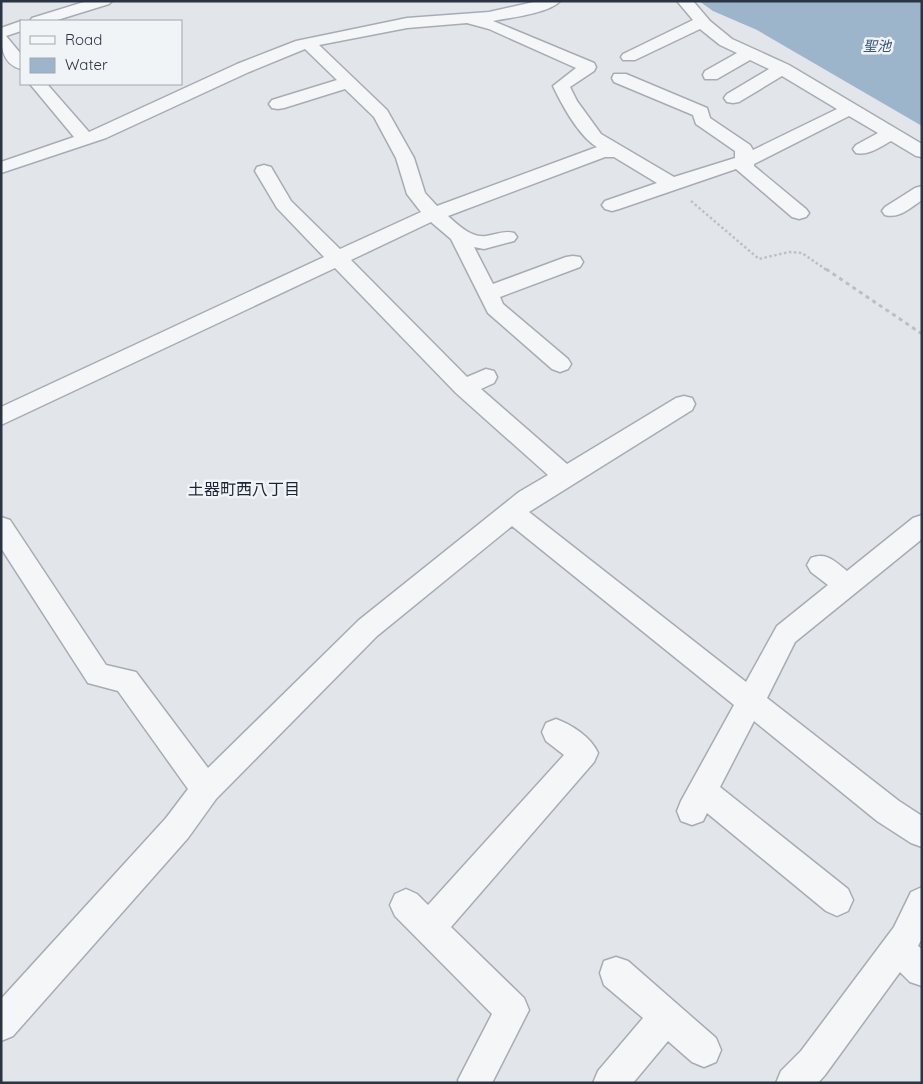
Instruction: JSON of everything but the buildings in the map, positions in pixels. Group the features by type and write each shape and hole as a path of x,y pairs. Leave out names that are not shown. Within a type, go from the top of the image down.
{"street":[{"path":"41,20 104,1"},
{"path":"1,168 85,140 258,61 308,43 407,23 489,16 537,7 552,1"},
{"path":"685,1 702,22 726,42 781,69 922,152"},
{"path":"458,18 494,26 588,67 561,86 569,102 595,138 672,184"},
{"path":"629,56 702,22"},
{"path":"1,32 20,26"},
{"path":"1,40 20,63"},
{"path":"308,43 381,114 405,158 416,194 434,214 459,236 495,308 560,364"},
{"path":"711,75 750,53"},
{"path":"733,98 781,69"},
{"path":"620,78 701,112 702,120 744,149 745,168 799,213"},
{"path":"278,104 349,82"},
{"path":"39,85 85,140"},
{"path":"612,205 720,167 745,161 850,110"},
{"path":"862,149 891,134"},
{"path":"1,417 421,219 604,151 619,152"},
{"path":"264,171 268,194 284,204 338,257 464,387 565,476"},
{"path":"892,211 922,192"},
{"path":"459,236 484,243 507,237"},
{"path":"488,294 573,262"},
{"path":"464,387 486,377"},
{"path":"1,1024 177,828 206,789 368,628 528,499 684,404"},
{"path":"512,512 888,811 922,833"},
{"path":"838,900 697,801 786,634 922,525"},
{"path":"1,527 98,675 126,680 206,789"},
{"path":"820,565 847,585"},
{"path":"429,928 584,753 556,732"},
{"path":"793,1083 813,1063 905,938 922,903"},
{"path":"406,905 512,1010 476,1082"},
{"path":"897,949 922,970"},
{"path":"616,973 704,1050"},
{"path":"610,1083 666,1017"}],"path":[{"path":"672,184 759,259 789,252 802,253 922,334"}],"water":[{"name":"聖池","path":"699,1 922,1 922,126 757,30 713,11"}],"district":[{"name":"土器町西八丁目","path":"244,489"}]}
